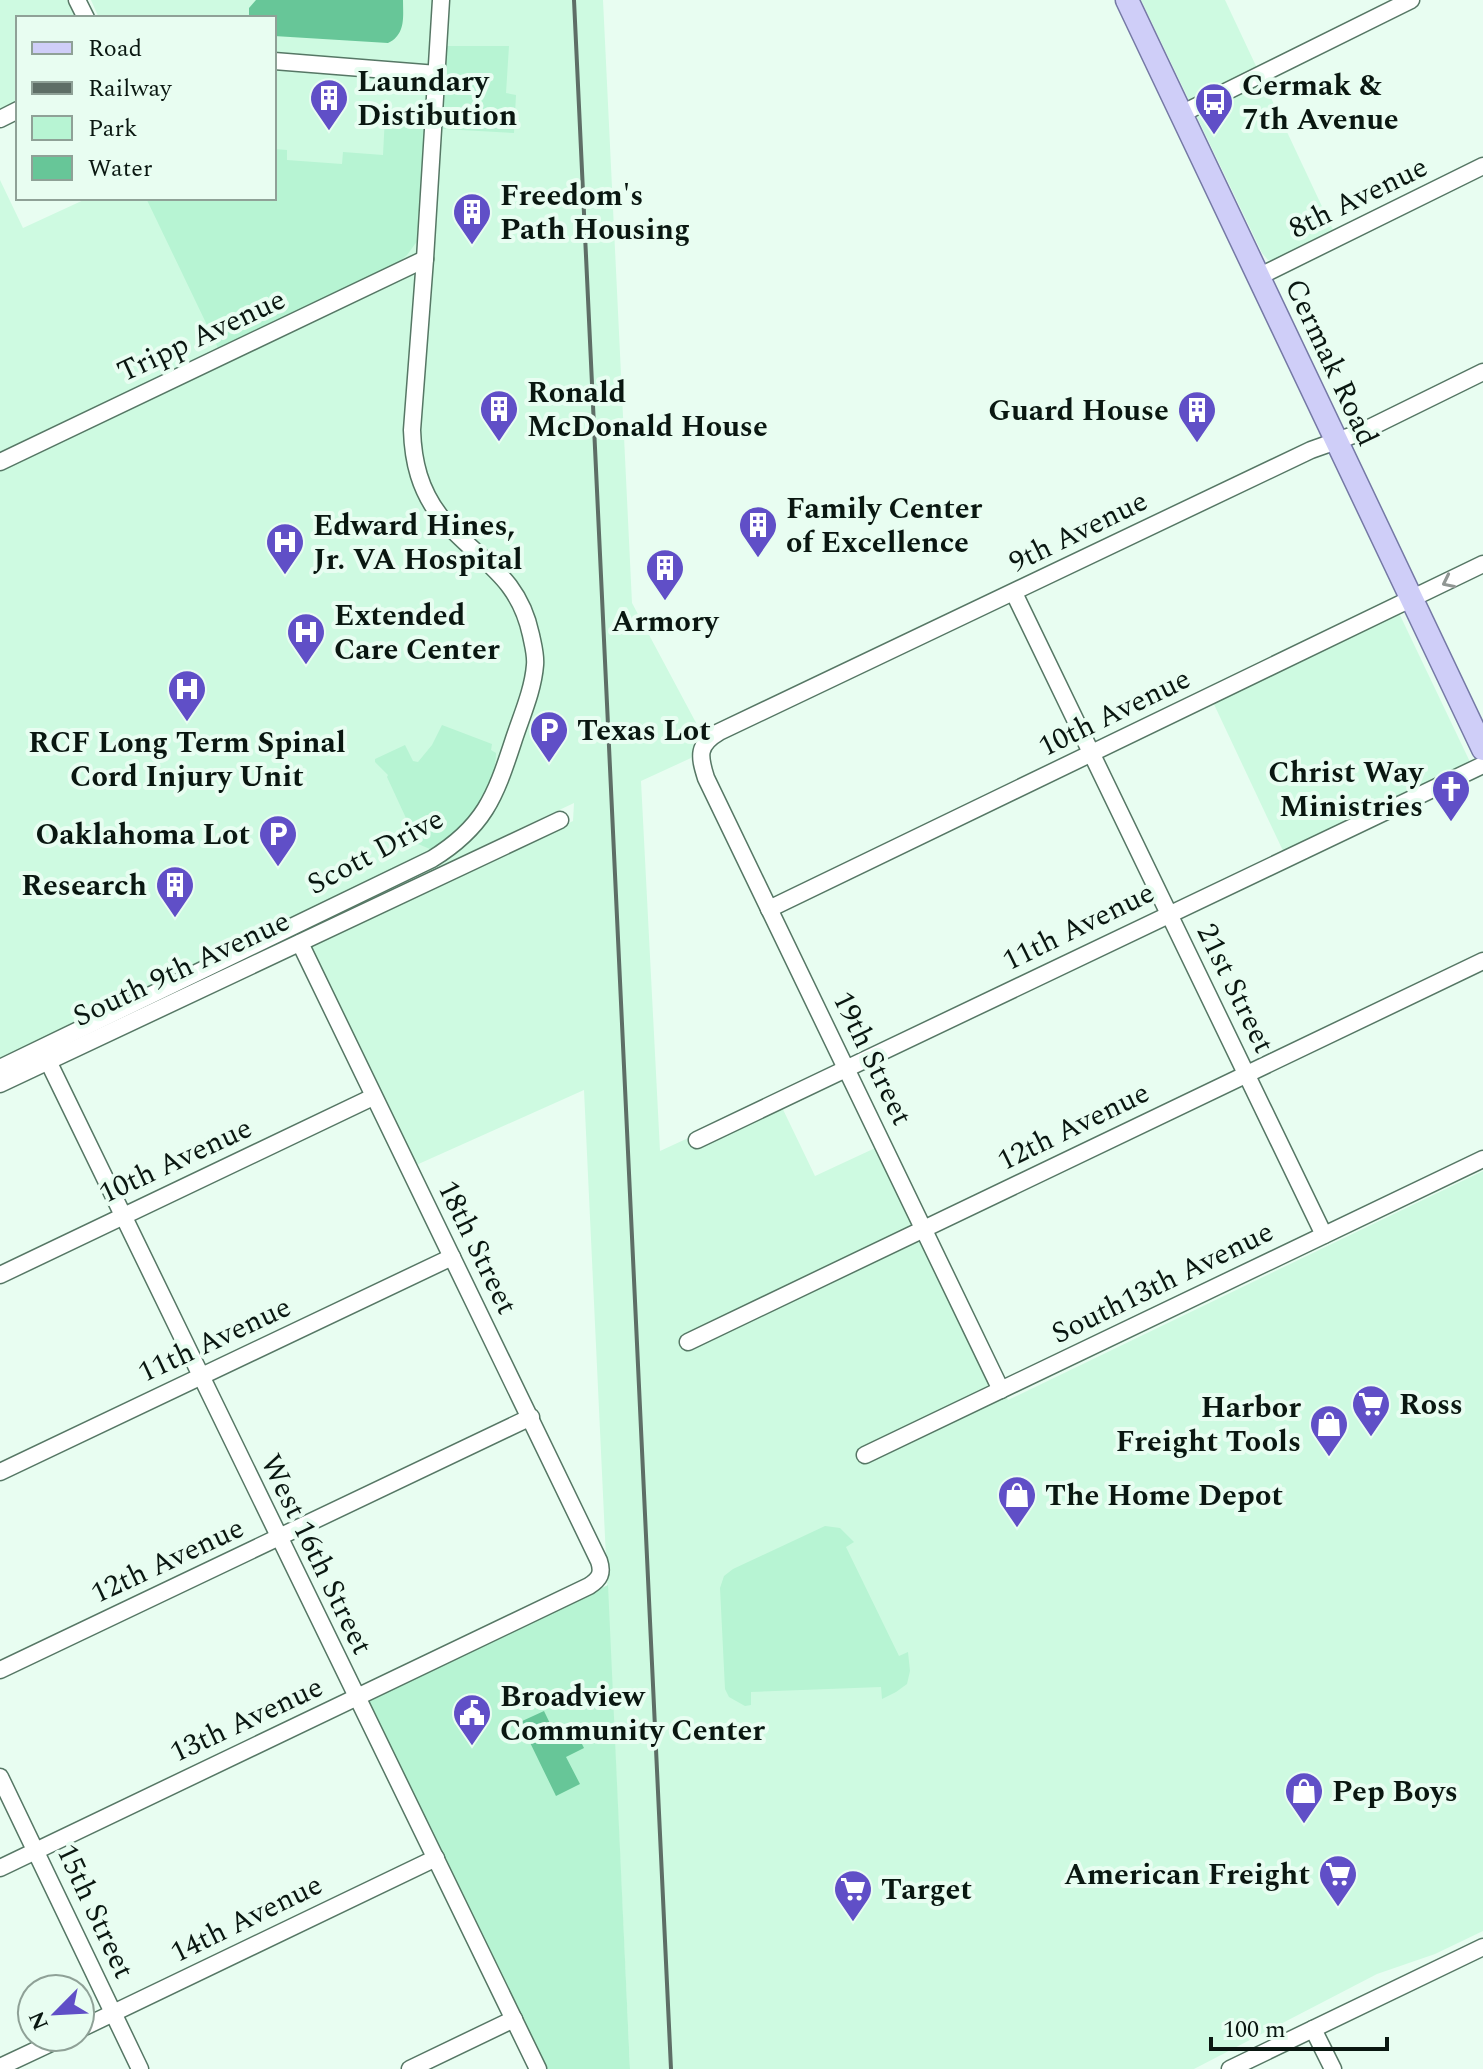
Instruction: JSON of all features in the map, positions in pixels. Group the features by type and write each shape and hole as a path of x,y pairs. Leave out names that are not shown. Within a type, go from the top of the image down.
{"main road":[{"name":"Cermak Road","path":"1127,0 1483,749"}],"street":[{"name":"Scott Drive","path":"0,1068 432,859 450,848 484,814 501,780 530,692 535,665 524,609 516,593 497,570 438,513 414,463 412,430 441,0"},
{"path":"1181,114 1411,0"},
{"path":"276,61 437,74"},
{"name":"8th Avenue","path":"1258,277 1483,166"},
{"name":"Tripp Avenue","path":"0,462 425,259"},
{"name":"9th Avenue","path":"702,748 719,732 1302,454 1359,433 1483,372"},
{"name":"10th Avenue","path":"769,909 1483,564"},
{"name":"21st Street","path":"1014,593 1324,1235"},
{"name":"19th Street","path":"702,748 706,778 1001,1390"},
{"name":"11th Avenue","path":"697,1140 1483,765"},
{"name":"South 9th Avenue","path":"0,1084 560,820"},
{"name":"18th Street","path":"300,943 531,1417 599,1561 602,1569 600,1576"},
{"name":"12th Avenue","path":"688,1342 1483,961"},
{"name":"West 16th Street","path":"48,1061 538,2069"},
{"name":"10th Avenue","path":"0,1275 373,1097"},
{"name":"South13th Avenue","path":"865,1455 1483,1159"},
{"name":"11th Avenue","path":"0,1472 452,1257"},
{"name":"12th Avenue","path":"0,1670 531,1417"},
{"name":"13th Avenue","path":"0,1868 589,1586 600,1576"},
{"name":"15th Street","path":"0,1777 140,2069"},
{"name":"14th Avenue","path":"96,2021 436,1858"},
{"path":"1230,2069 1483,1947"},
{"path":"410,2069 514,2019"},
{"path":"1313,2029 1333,2069"},
{"path":"0,2067 30,2053"}],"shaded area":[{"path":"0,0 67,0 75,16 16,16 16,104 0,112"},
{"path":"91,0 603,0 632,603 702,734 694,742 691,758 641,781 660,1151 777,1097 815,1176 886,1143 1008,1400 1483,1171 1483,1931 1435,1954 1377,1974 1194,2069 630,2069 584,1090 414,1166 308,946 573,821 574,803 0,1075 0,180 23,228 84,200 276,200 276,16 98,16"},
{"path":"1141,0 1225,0 1334,232 1275,260 1268,260 1262,253"},
{"path":"1398,611 1471,764 1285,855 1211,698"}],"green space":[{"path":"447,46 509,46 506,93 516,95 514,133 443,129"},
{"path":"385,116 430,119 418,240 407,255 395,265 219,350 147,200 276,200 276,149 287,150 287,160 342,164 343,152 383,155"},
{"path":"442,725 492,744 491,750 496,753 484,795 454,832 430,849 418,844 388,775 375,759 405,745 413,761 418,762 432,745"},
{"path":"825,1526 840,1528 854,1542 846,1547 899,1656 908,1652 910,1671 907,1684 882,1699 881,1687 751,1692 751,1705 745,1706 729,1697 725,1689 720,1588 724,1576"},
{"path":"608,1585 630,2069 545,2069 367,1702"}],"water":[{"path":"256,0 403,0 401,30 388,43 276,36 276,16 249,16 249,8"},
{"path":"544,1711 557,1738 575,1730 584,1748 566,1757 580,1784 556,1796 520,1722"}],"railway":[{"path":"574,0 671,2069"}],"place":[{"name":"Laundary Distibution","path":"329,132"},
{"name":"Cermak & 7th Avenue","path":"1214,136"},
{"name":"Freedom's Path Housing","path":"472,246"},
{"name":"Ronald McDonald House","path":"499,443"},
{"name":"Guard House","path":"1197,444"},
{"name":"Family Center of Excellence","path":"758,559"},
{"name":"Edward Hines, Jr. VA Hospital","path":"285,576"},
{"name":"Armory","path":"665,602"},
{"name":"Extended Care Center","path":"306,666"},
{"name":"RCF Long Term Spinal Cord Injury Unit","path":"187,723"},
{"name":"Texas Lot","path":"549,764"},
{"name":"Christ Way Ministries","path":"1451,823"},
{"name":"Oaklahoma Lot","path":"278,868"},
{"name":"Research","path":"175,919"},
{"name":"Ross","path":"1371,1438"},
{"name":"Harbor Freight Tools","path":"1329,1458"},
{"name":"The Home Depot","path":"1017,1529"},
{"name":"Broadview Community Center","path":"472,1747"},
{"name":"Pep Boys","path":"1304,1825"},
{"name":"American Freight","path":"1338,1908"},
{"name":"Target","path":"853,1923"}]}
